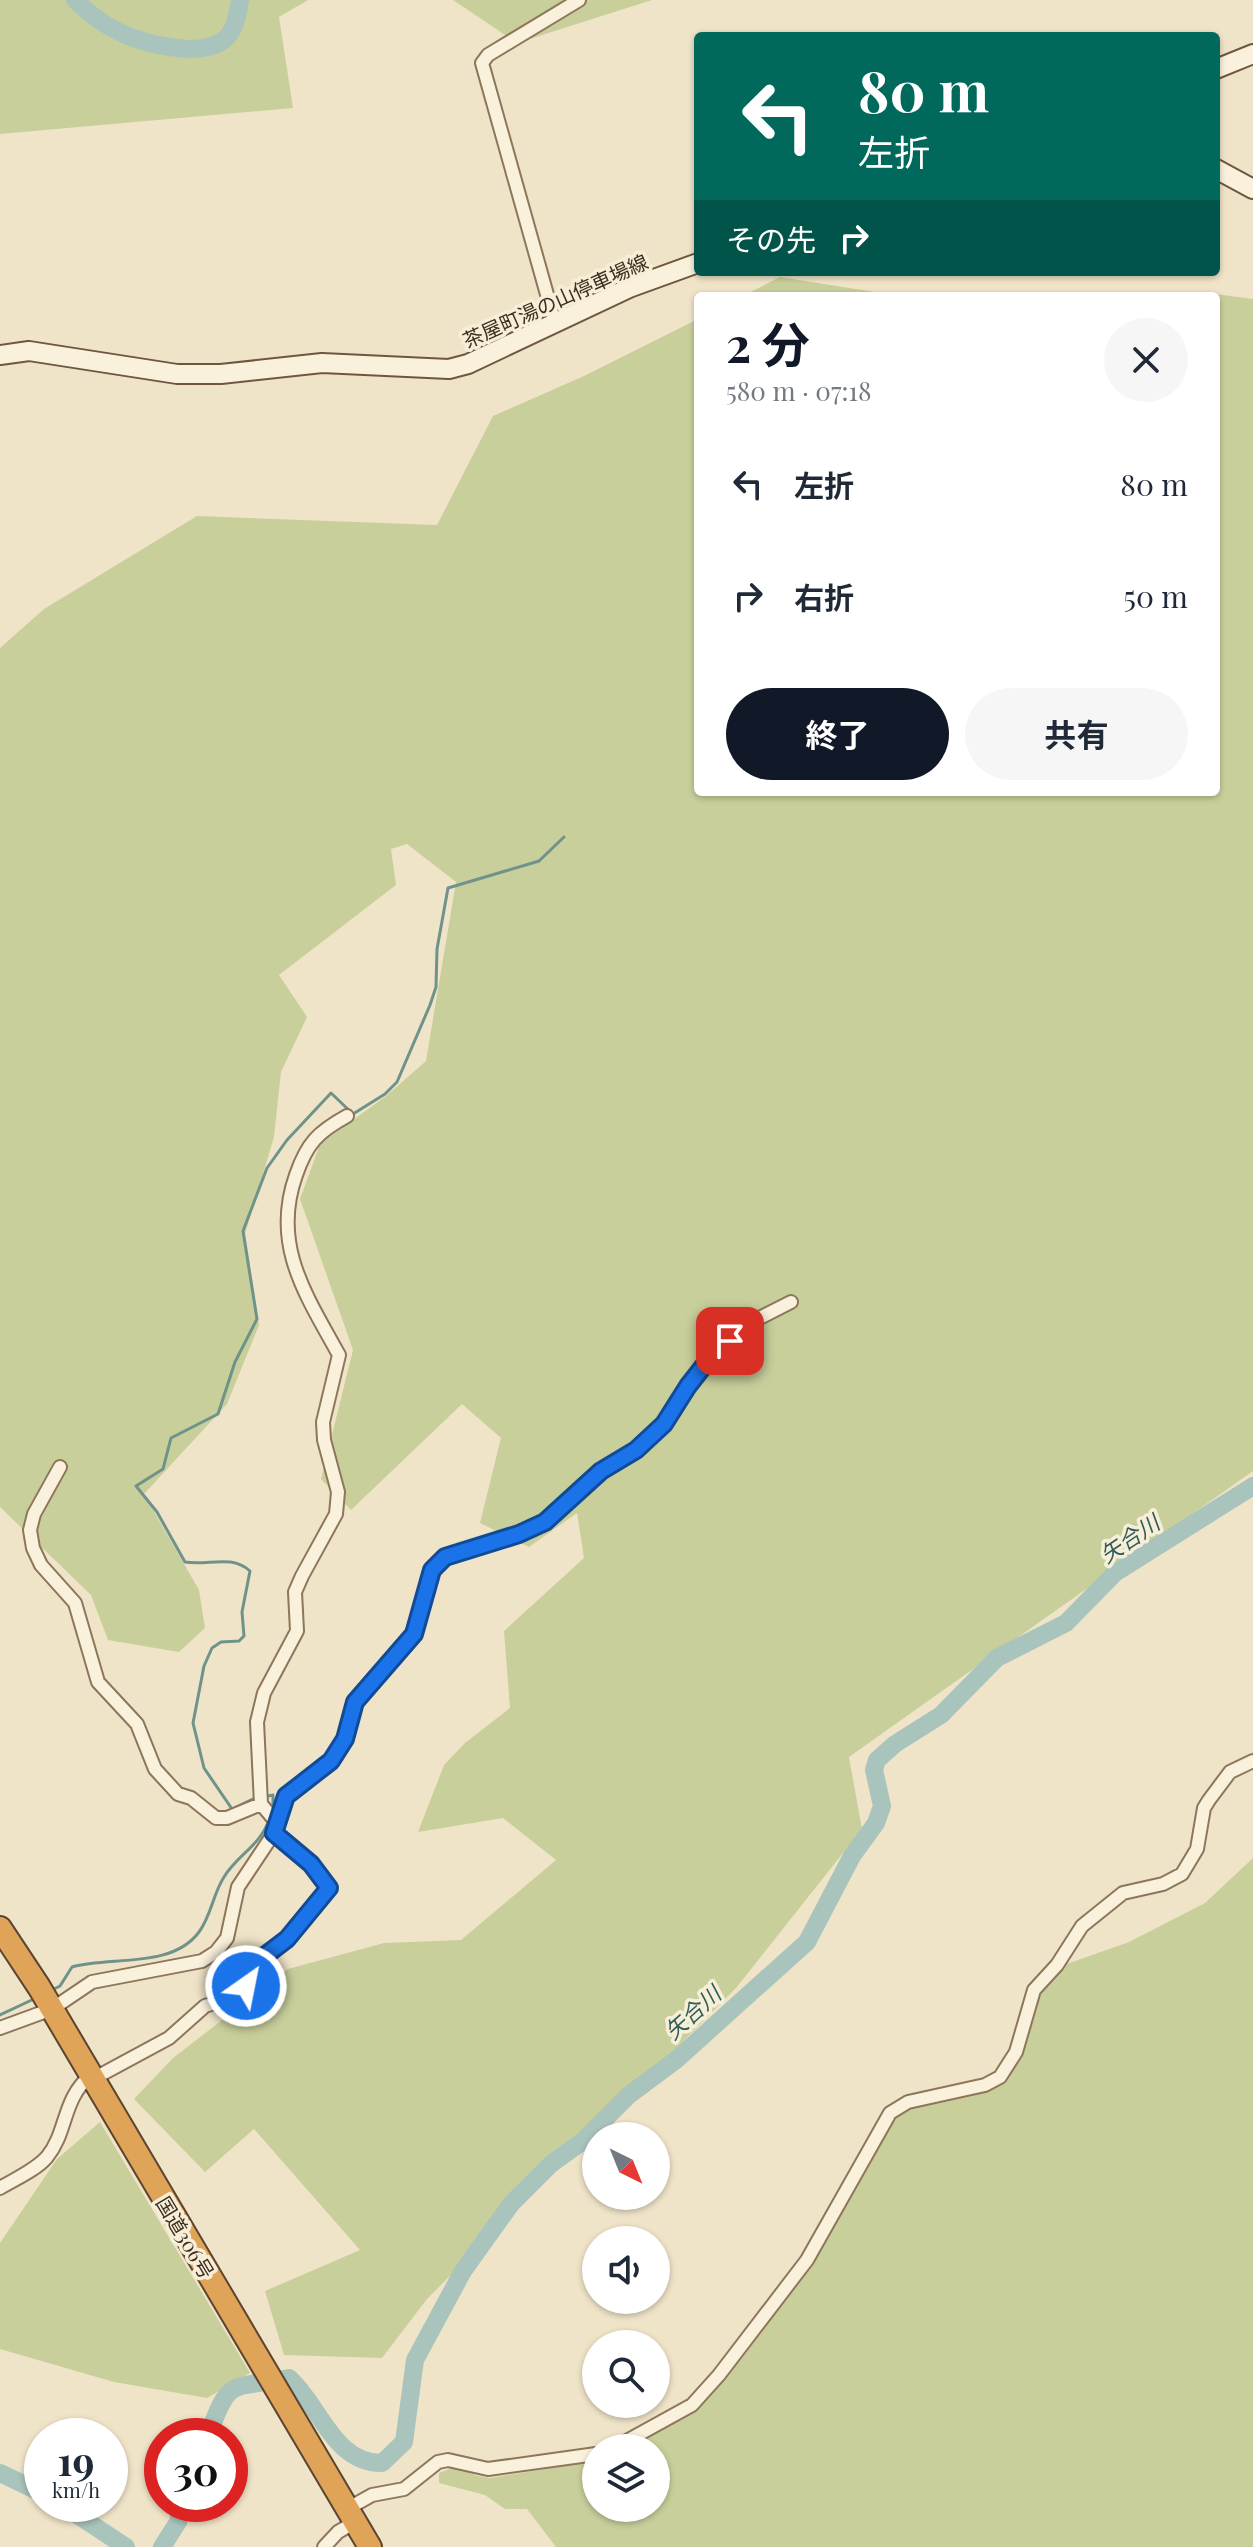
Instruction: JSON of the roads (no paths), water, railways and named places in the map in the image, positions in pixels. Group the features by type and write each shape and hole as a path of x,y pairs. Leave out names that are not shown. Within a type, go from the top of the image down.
{"highway":[{"name":"国道306号","path":"0,1928 47,2000 370,2547"}],"main road":[{"path":"1220,67 1253,54"},
{"path":"1220,171 1253,189"},
{"name":"茶屋町湯の山停車場線","path":"0,355 29,351 177,374 221,374 322,363 449,369 468,364 629,288 694,264"}],"street":[{"path":"555,323 482,63 488,55 579,0"},
{"path":"0,2188 46,2159 76,2088 169,2038 205,2006 239,1995 262,1958 287,1939 329,1888 268,1812 257,1722 264,1693 297,1631 295,1592 336,1514 338,1492 324,1440 323,1422 339,1355 303,1290 286,1232 285,1215 299,1165 320,1131 347,1116"},
{"path":"0,2028 47,2000 92,1982 202,1961 216,1952 227,1938 238,1887 268,1812 331,1761 345,1739 355,1702 414,1634 432,1570 445,1557 519,1534 545,1522 601,1471 636,1450 664,1424 710,1358 750,1323 791,1302"},
{"path":"60,1467 34,1514 30,1530 41,1565 75,1603 98,1682 137,1724 155,1769 178,1794 191,1798 216,1818 268,1812"},
{"path":"639,2434 692,2405 710,2385 807,2260 890,2113 908,2102 972,2089 1000,2077 1013,2059 1034,1990 1057,1965 1082,1926 1123,1893 1163,1884 1182,1874 1197,1849 1204,1808 1209,1800 1230,1772 1253,1761"},
{"path":"324,2547 372,2495 404,2489 438,2462 448,2460 488,2469 582,2456"}],"waterway":[{"path":"75,0 113,29 141,41 188,49 210,47 224,40 235,23 240,0"},
{"path":"255,1798 232,1809 204,1768 193,1723 204,1666 212,1648 221,1642 239,1641 244,1636 242,1612 250,1571 235,1563 185,1562 157,1512 136,1486 163,1469 171,1438 218,1414 235,1362 257,1319 243,1231 267,1168 287,1140 331,1093 353,1114 385,1094 397,1082 436,987 437,949 448,888 539,861 564,837"},
{"name":"矢合川","path":"214,2418 228,2394 235,2389 289,2378 329,2431 351,2454 382,2463 404,2442 415,2360 463,2271 511,2204 551,2164 583,2141 629,2095 676,2060 807,1942 852,1856 876,1823 882,1806 874,1770 877,1760 895,1744 941,1715 997,1658 1066,1623 1115,1573 1253,1486"},
{"path":"263,1797 273,1795 273,1809"},
{"path":"50,1991 60,1986 72,1967 157,1956 187,1944 203,1926 224,1877 260,1837 269,1820"},
{"path":"0,2015 36,1998"},
{"name":"矢合川","path":"0,2473 24,2484"},
{"name":"矢合川","path":"88,2522 126,2547"},
{"name":"矢合川","path":"162,2547 178,2522"}]}
